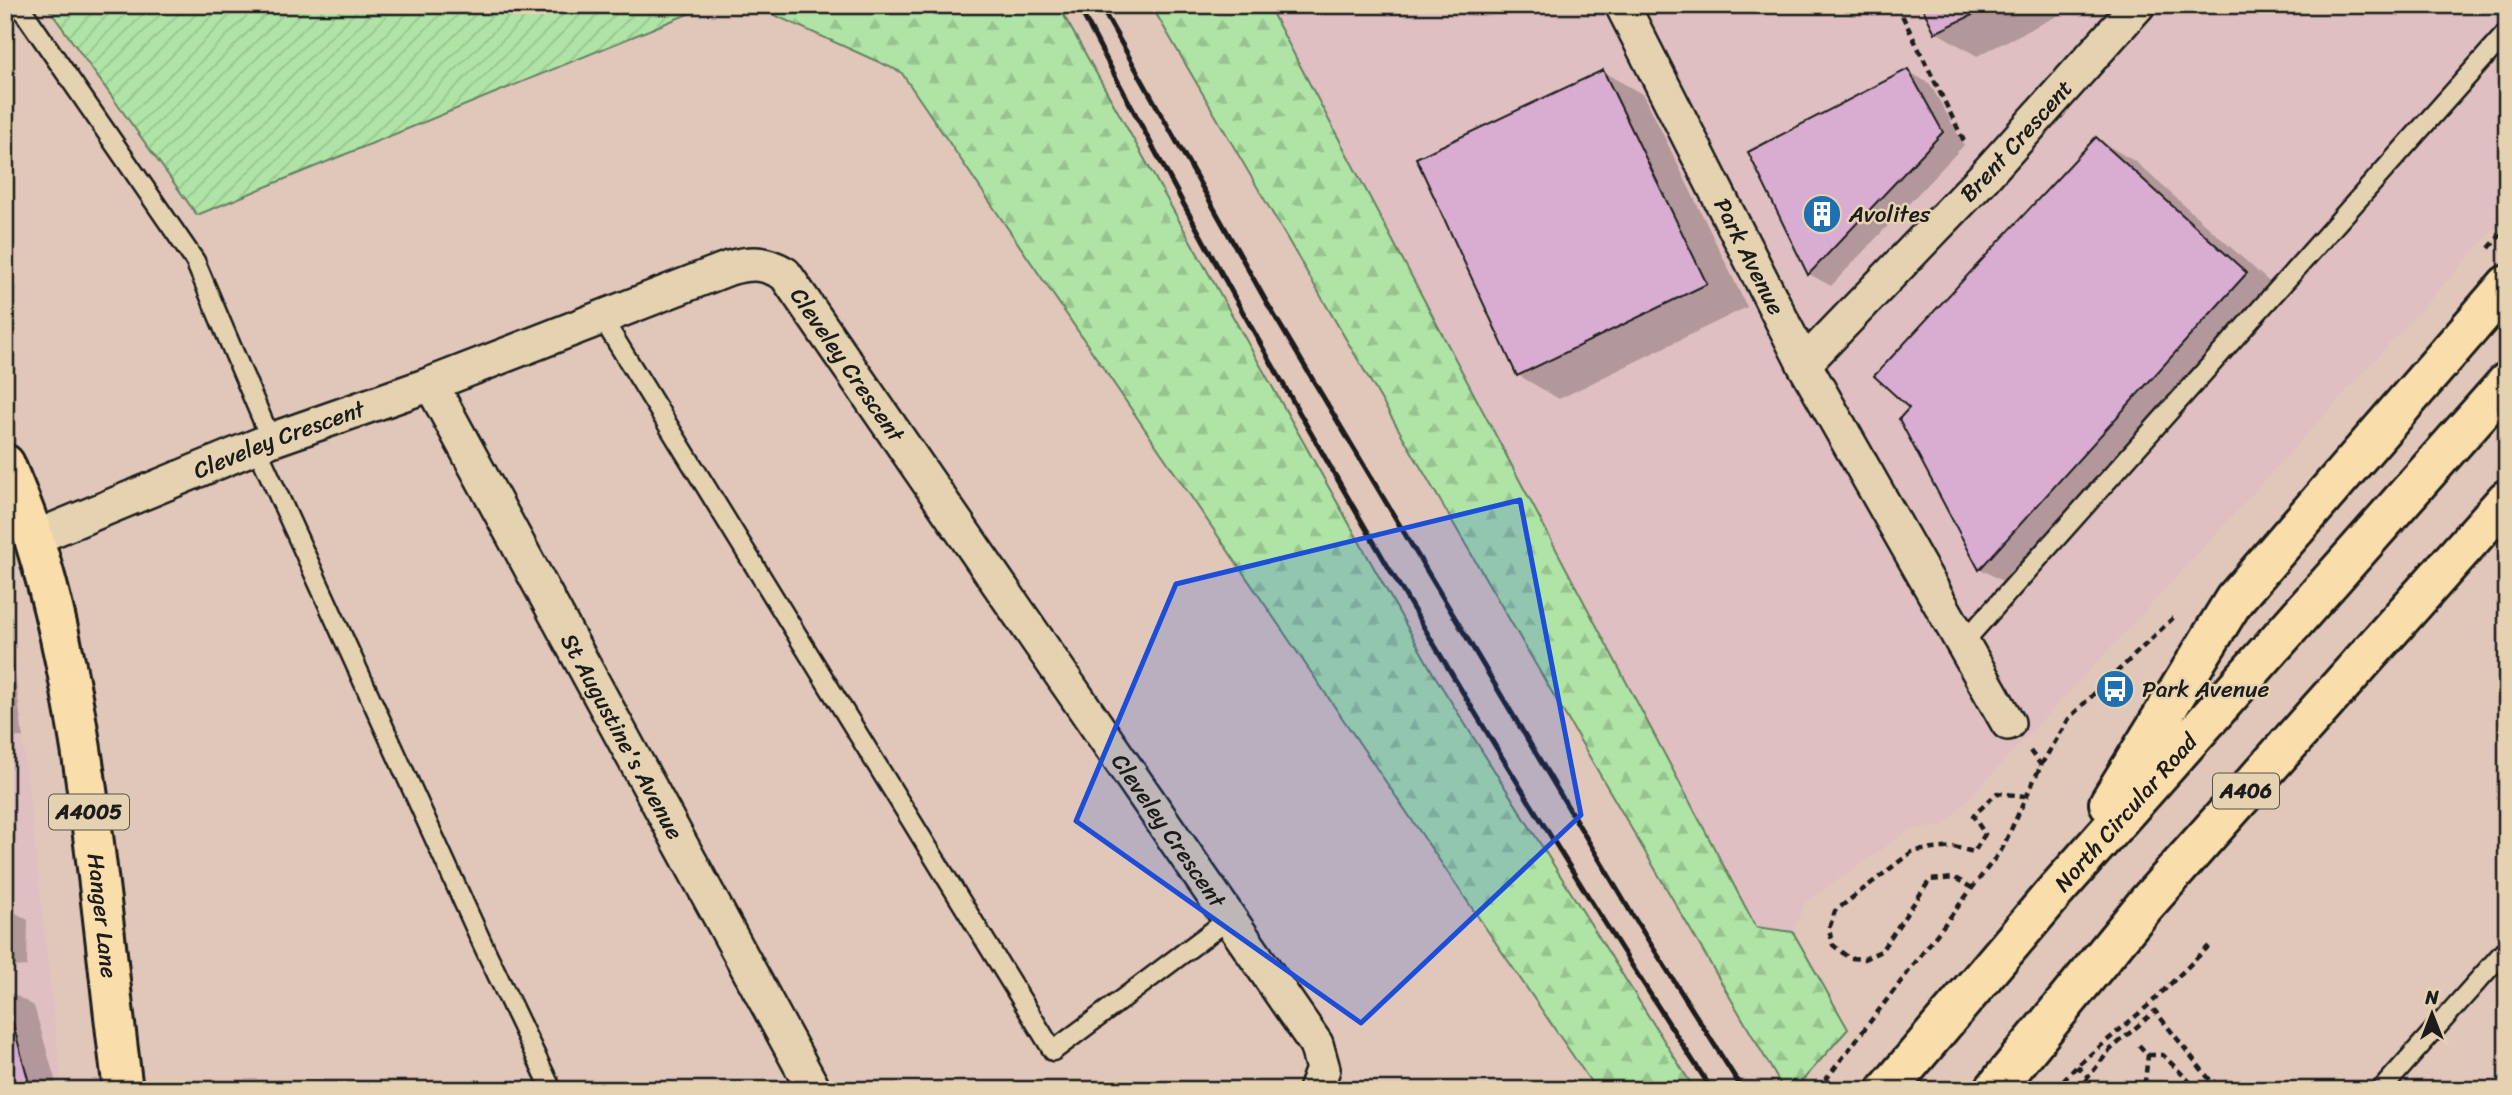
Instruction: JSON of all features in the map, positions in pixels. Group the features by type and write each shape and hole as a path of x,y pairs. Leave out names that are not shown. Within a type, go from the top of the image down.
{"main road":[{"path":"2053,894 2234,600 2507,285"},
{"name":"North Circular Road","path":"1887,1090 2053,894 2507,382"},
{"name":"Hanger Lane","path":"5,464 34,538 60,638 88,801 123,1090"},
{"name":"Hanger Lane","path":"5,499 34,538"},
{"name":"A406","path":"1994,1090 2146,904 2507,499"}],"street":[{"name":"Park Avenue","path":"1622,5 1804,364 2008,723"},
{"name":"Brent Crescent","path":"1804,364 1983,178 2138,5"},
{"name":"Cleveley Crescent","path":"34,538 264,443 431,384 748,263 769,264 785,274 1316,1044 1323,1069 1315,1090"},
{"name":"St Augustine's Avenue","path":"431,384 814,1090"}],"lane":[{"path":"19,5 195,261 264,443 483,945 552,1090"},
{"path":"1962,644 2507,32"},
{"path":"602,318 1053,1051 1230,918"},
{"path":"2381,1090 2507,948"}],"path":[{"path":"1897,5 1983,178"},
{"path":"1972,888 1955,878 1930,880 1881,951 1864,959 1849,958 1833,945 1829,929 1835,911 1913,852 1954,847 1974,852 1985,834 1973,816 1997,793 2026,796"},
{"path":"2055,1090 2077,1066 2150,1004 2210,945"},
{"path":"2150,1004 2218,1090"},
{"path":"2078,1090 2110,1050 2155,1011"},
{"path":"2139,1045 2148,1055 2163,1055 2198,1090"},
{"path":"2144,1090 2148,1055"},
{"path":"2077,1066 2088,1077"}],"highlighted area":[{"path":"1520,500 1581,815 1361,1023 1076,821 1176,584"}],"shaded area":[{"path":"1268,5 2507,5 2507,215 2148,608 1943,826 1910,829 1804,904 1793,932 1757,927"},
{"path":"5,640 14,660 62,1090 5,1090"}],"green space":[{"path":"46,5 710,5 197,215"},
{"path":"752,5 1058,5 1433,673 1695,1090 1627,1090 1623,1084 1595,1088 901,72"},
{"path":"1151,5 1268,5 1756,927 1793,932 1848,1029 1794,1090 1784,1090"}],"building":[{"path":"1921,5 1993,5 1935,33"},
{"name":"Avolites","path":"1908,69 1943,132 1808,275 1748,152"},
{"path":"1603,70 1707,284 1517,376 1416,158"},
{"path":"2096,137 2247,273 1979,570 1899,419 1909,408 1874,376"},
{"path":"5,995 31,1090 5,1090"}],"railway":[{"path":"1078,5 1226,282 1382,555 1543,825 1712,1090"},
{"path":"1100,5 1267,303 1633,916 1743,1090"}],"place":[{"name":"Avolites","path":"1822,214"},
{"name":"Park Avenue","path":"2115,689"}]}
